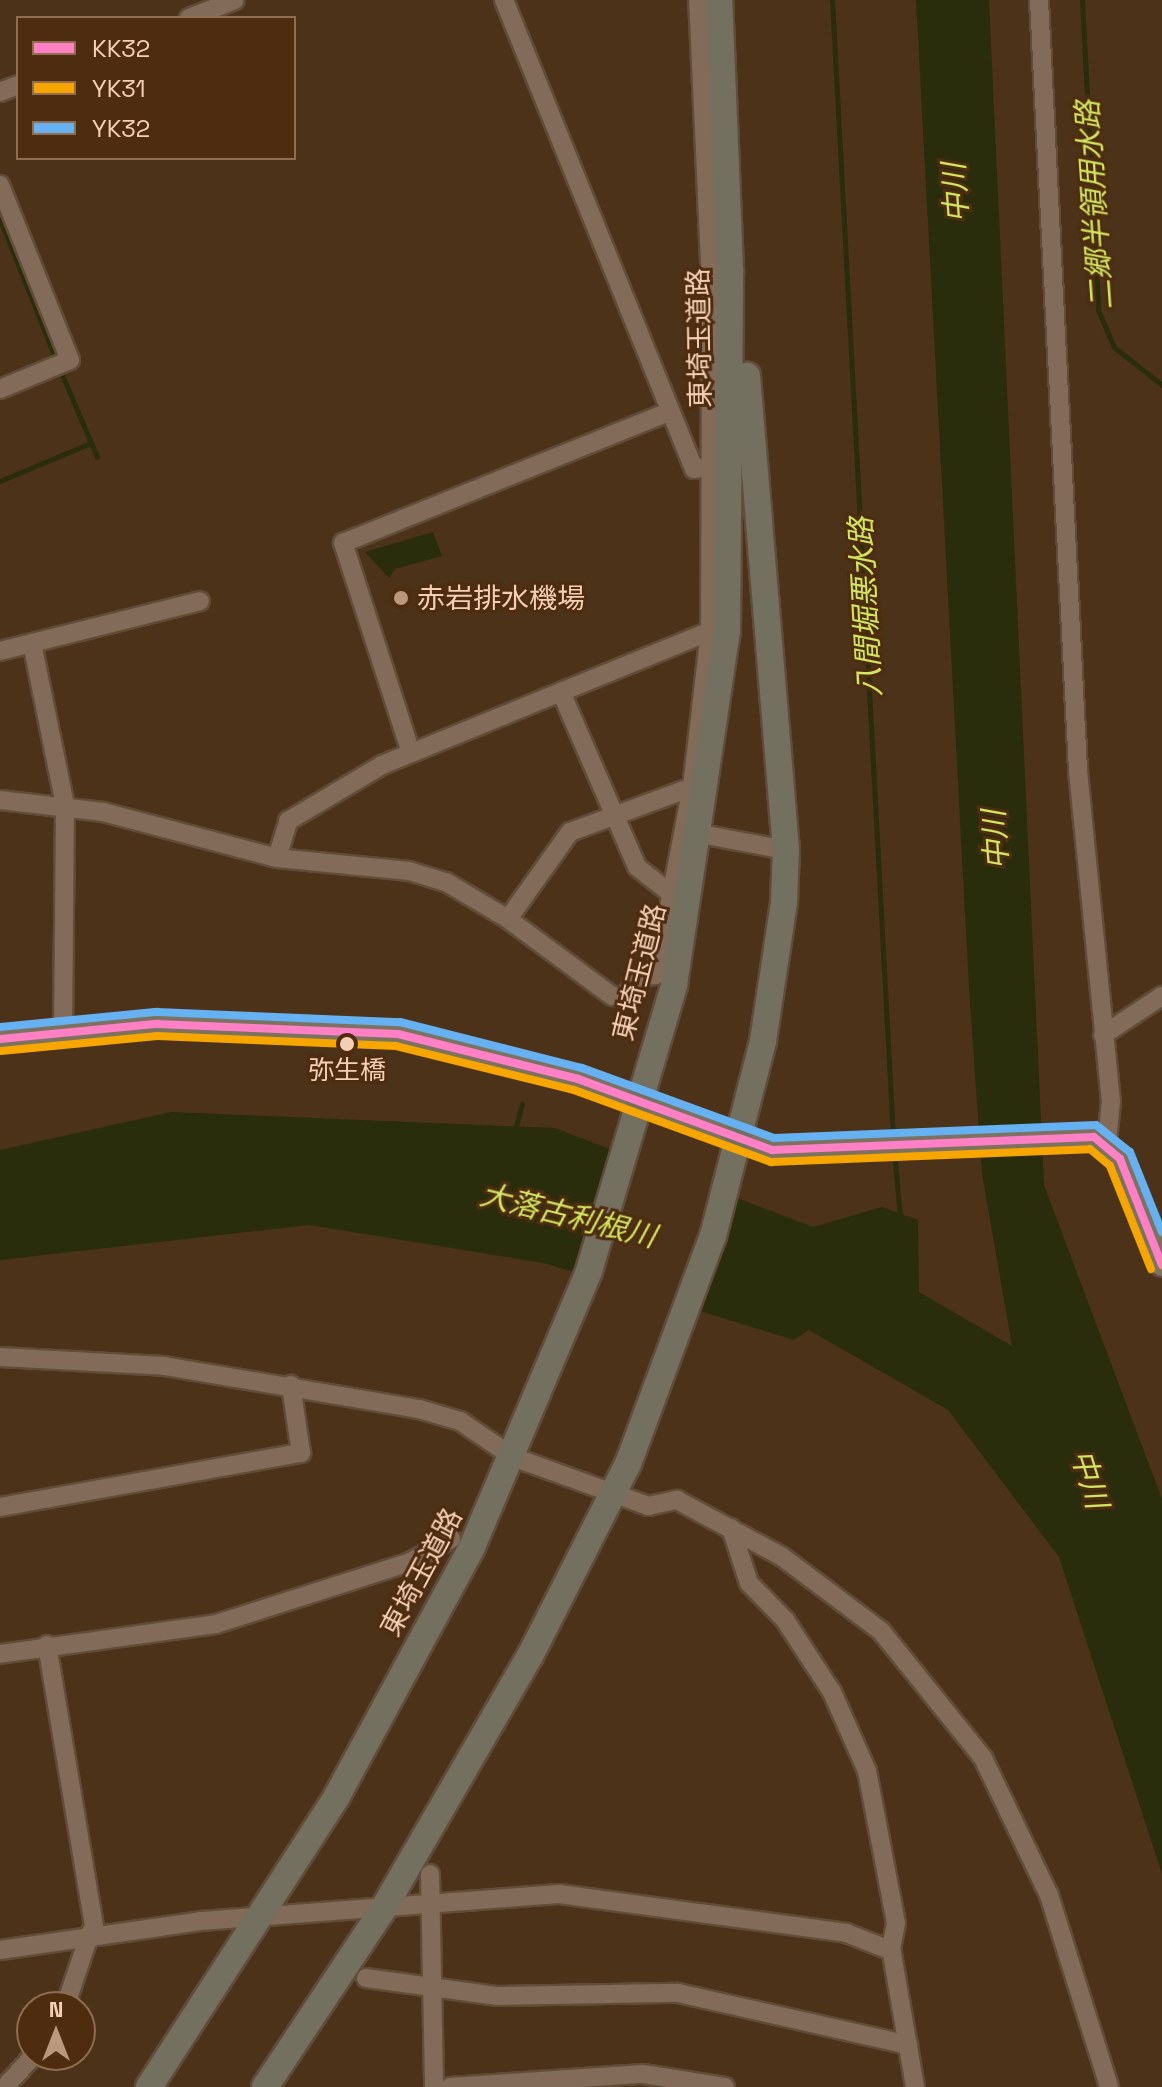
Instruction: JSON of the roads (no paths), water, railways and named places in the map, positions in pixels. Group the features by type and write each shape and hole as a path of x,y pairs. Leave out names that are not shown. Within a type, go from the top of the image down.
{"highway":[{"name":"東埼玉道路","path":"265,2087 382,1911 530,1656 628,1464 709,1249 736,1151 781,947 786,850 719,0"},
{"name":"東埼玉道路","path":"149,2087 337,1796 513,1457 589,1271 674,985 691,832 727,631 733,508 724,89"}],"main road":[{"path":"0,1039 63,1030 217,1024 398,1034 506,1057 636,1114 736,1151 843,1149 1077,1135 1107,1142 1156,1230 1162,1265"}],"street":[{"path":"194,16 235,0"},
{"path":"504,0 694,469 714,467"},
{"path":"0,800 65,805 277,858 409,871 446,882 508,919 623,997 643,976 656,975 691,832 692,787 710,631 714,467 698,0"},
{"path":"1039,0 1078,771 1103,1035 1107,1142"},
{"path":"0,185 70,360 0,389"},
{"path":"411,753 343,543 669,412"},
{"path":"0,651 200,601"},
{"path":"277,858 288,821 411,753 710,631"},
{"path":"32,643 65,805 63,1030"},
{"path":"561,692 637,867 674,896"},
{"path":"508,919 570,832 692,787"},
{"path":"691,832 786,850"},
{"path":"1103,1035 1162,996"},
{"path":"0,1357 164,1366 291,1385 460,1421 513,1457 614,1491 648,1506 677,1500 731,1528 881,1631 983,1758 1049,1895 1109,2087"},
{"path":"0,1507 301,1453 291,1385"},
{"path":"731,1528 749,1583 785,1620 832,1692 867,1771 896,1923 892,1951 915,2087"},
{"path":"0,1654 47,1645 216,1624 410,1562 451,1539"},
{"path":"47,1645 93,1932 71,1991"},
{"path":"430,1874 434,2087"},
{"path":"0,1950 93,1932 432,1908 559,1894 846,1933 892,1951"},
{"path":"366,1978 431,1982 498,1996 678,1993 908,2045"},
{"path":"5,2087 20,2071"},
{"path":"450,2087 643,2074 725,2087"}],"water":[{"path":"916,0 989,0 1044,1185 1162,1499 1162,1874 1059,1557 948,1410 809,1330 794,1340 544,1263 309,1225 0,1260 0,1150 171,1112 555,1128 813,1227 882,1207 918,1220 919,1292 1012,1346 982,1174 969,988"},
{"path":"433,532 442,556 395,569 389,578 365,552"}],"waterway":[{"name":"八間堀悪水路","path":"832,0 893,1137"},
{"name":"二郷半領用水路","path":"1082,0 1098,310 1114,347 1162,385"},
{"path":"0,219 56,360"},
{"path":"61,372 97,457"},
{"path":"0,481 91,443"},
{"path":"515,1130 522,1104"},
{"name":"八間堀悪水路","path":"894,1151 900,1217"}],"place":[{"name":"赤岩排水機場","path":"401,598"},
{"name":"弥生橋","path":"347,1044"}],"water label":[{"name":"中川","path":"956,193"},
{"name":"中川","path":"996,840"},
{"name":"大落古利根川","path":"568,1216"},
{"name":"中川","path":"1089,1479"}]}
